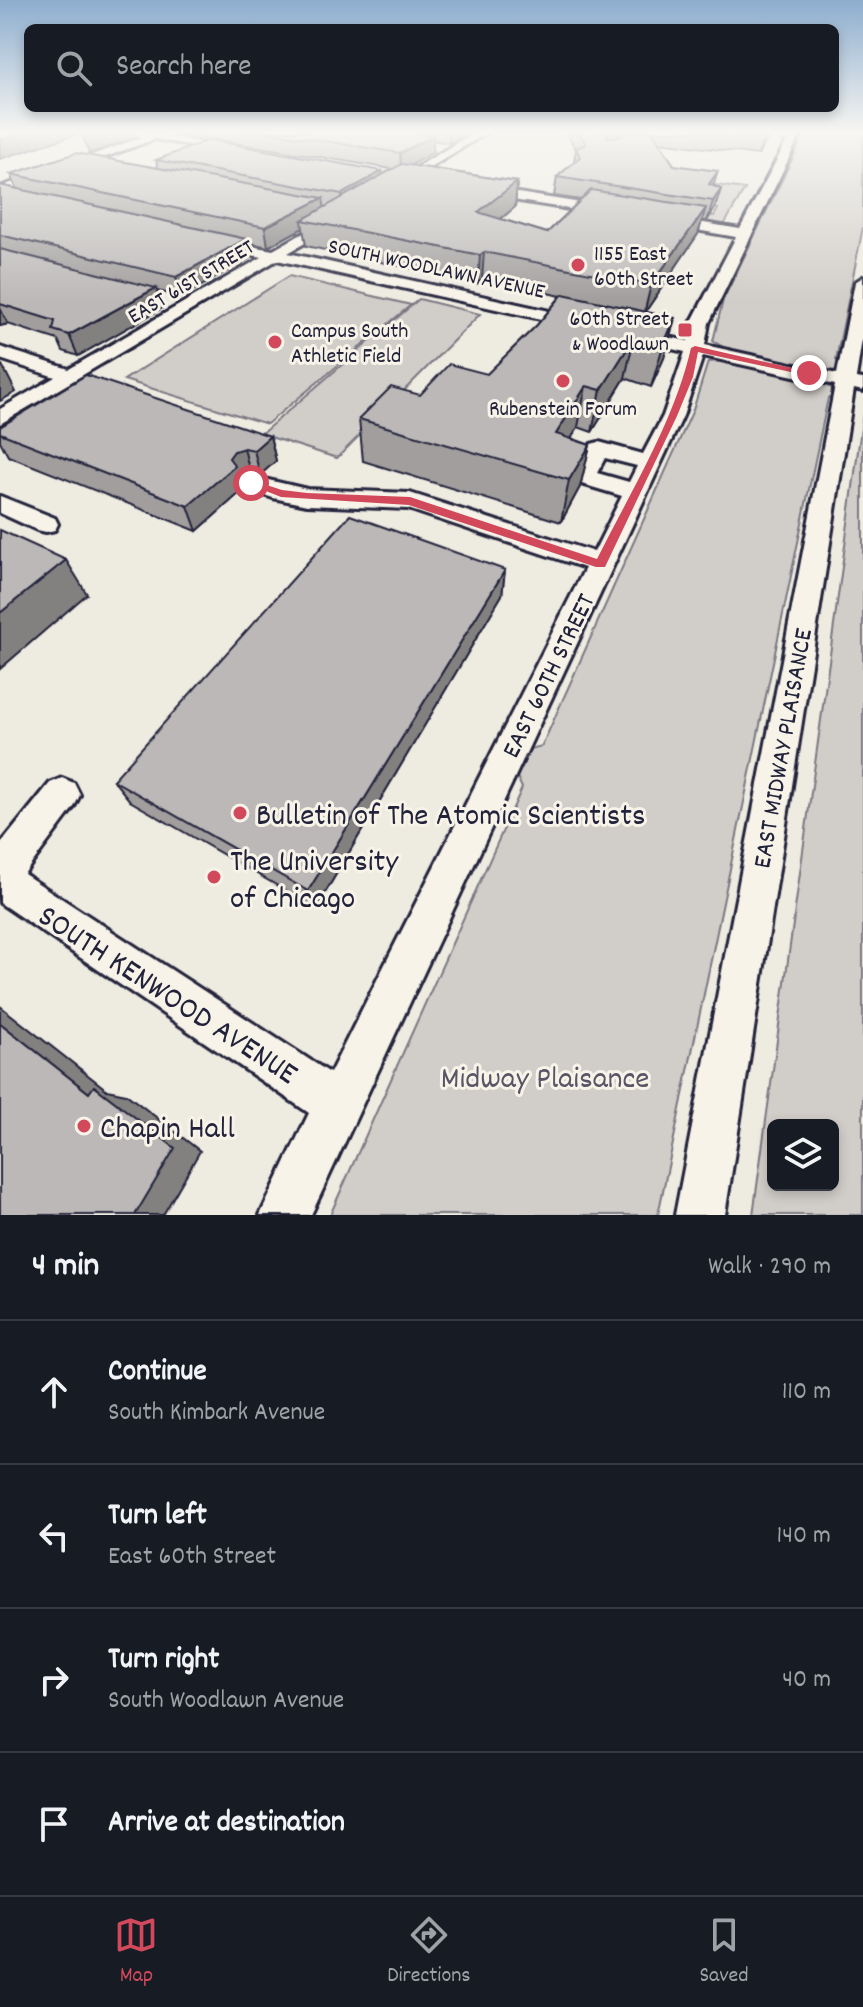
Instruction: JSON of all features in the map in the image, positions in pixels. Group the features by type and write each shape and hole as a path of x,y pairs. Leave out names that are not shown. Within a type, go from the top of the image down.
{"street":[{"path":"371,198 384,188"},
{"path":"464,188 628,215"},
{"name":"EAST 60TH STREET","path":"285,1215 643,477 689,377 700,323 768,188"},
{"path":"0,193 32,202"},
{"name":"EAST 61ST STREET","path":"0,418 346,213 320,208"},
{"path":"643,217 744,234"},
{"name":"SOUTH WOODLAWN AVENUE","path":"201,239 854,383"},
{"name":"EAST MIDWAY PLAISANCE","path":"700,1215 854,383 863,282"},
{"path":"443,310 459,296"},
{"path":"161,299 189,307"},
{"path":"0,353 71,376"},
{"path":"251,483 281,493 307,497 410,501 601,564"},
{"path":"0,504 46,524"},
{"path":"0,878 62,795"},
{"name":"SOUTH KENWOOD AVENUE","path":"0,878 338,1105"}],"green space":[{"path":"714,188 745,189 724,225 661,214 714,216 718,209 705,201"},
{"path":"778,188 863,188 863,227 836,360 842,363 840,369 832,371 725,348 713,341 723,300"},
{"name":"Campus South Athletic Field","path":"289,276 411,305 267,424 124,380"},
{"path":"419,299 480,314 337,458 261,434"},
{"name":"Midway Plaisance","path":"720,361 825,385 834,389 835,398 828,398 658,1215 330,1215 522,788 517,777 530,749 542,746 693,410 708,362"},
{"path":"863,414 863,1215 753,1215"}],"building":[{"path":"0,188 12,188 246,239 176,277 0,235"},
{"path":"77,188 266,188 323,198 265,227"},
{"path":"308,188 353,188 342,194"},
{"path":"360,188 510,188 478,212 547,233 591,190 706,208 651,285 302,220"},
{"path":"627,188 721,189 713,201"},
{"path":"0,249 156,288 69,335 53,330 55,321 0,304"},
{"path":"563,294 675,318 663,346 634,338 601,390 586,386 556,434 590,445 569,480 359,419 391,387 420,395 449,364 487,374 537,325"},
{"path":"86,375 270,436 254,450 244,448 234,451 229,458 235,466 188,506 0,433 0,427"},
{"path":"350,515 505,570 308,891 113,780"},
{"path":"0,530 66,560 0,613"},
{"name":"Chapin Hall","path":"0,1023 89,1093 94,1086 175,1148 135,1215 0,1215"}],"place":[{"name":"1155 East 60th Street","path":"578,265"},
{"name":"60th Street & Woodlawn","path":"685,330"},
{"name":"Campus South Athletic Field","path":"275,342"},
{"name":"Rubenstein Forum","path":"563,381"},
{"name":"Bulletin of The Atomic Scientists","path":"240,813"},
{"name":"The University of Chicago","path":"214,877"},
{"name":"Chapin Hall","path":"84,1126"}],"route":[{"path":"251,483 281,493 307,497 410,501 601,564 673,416 689,377 695,348 809,373"}]}
